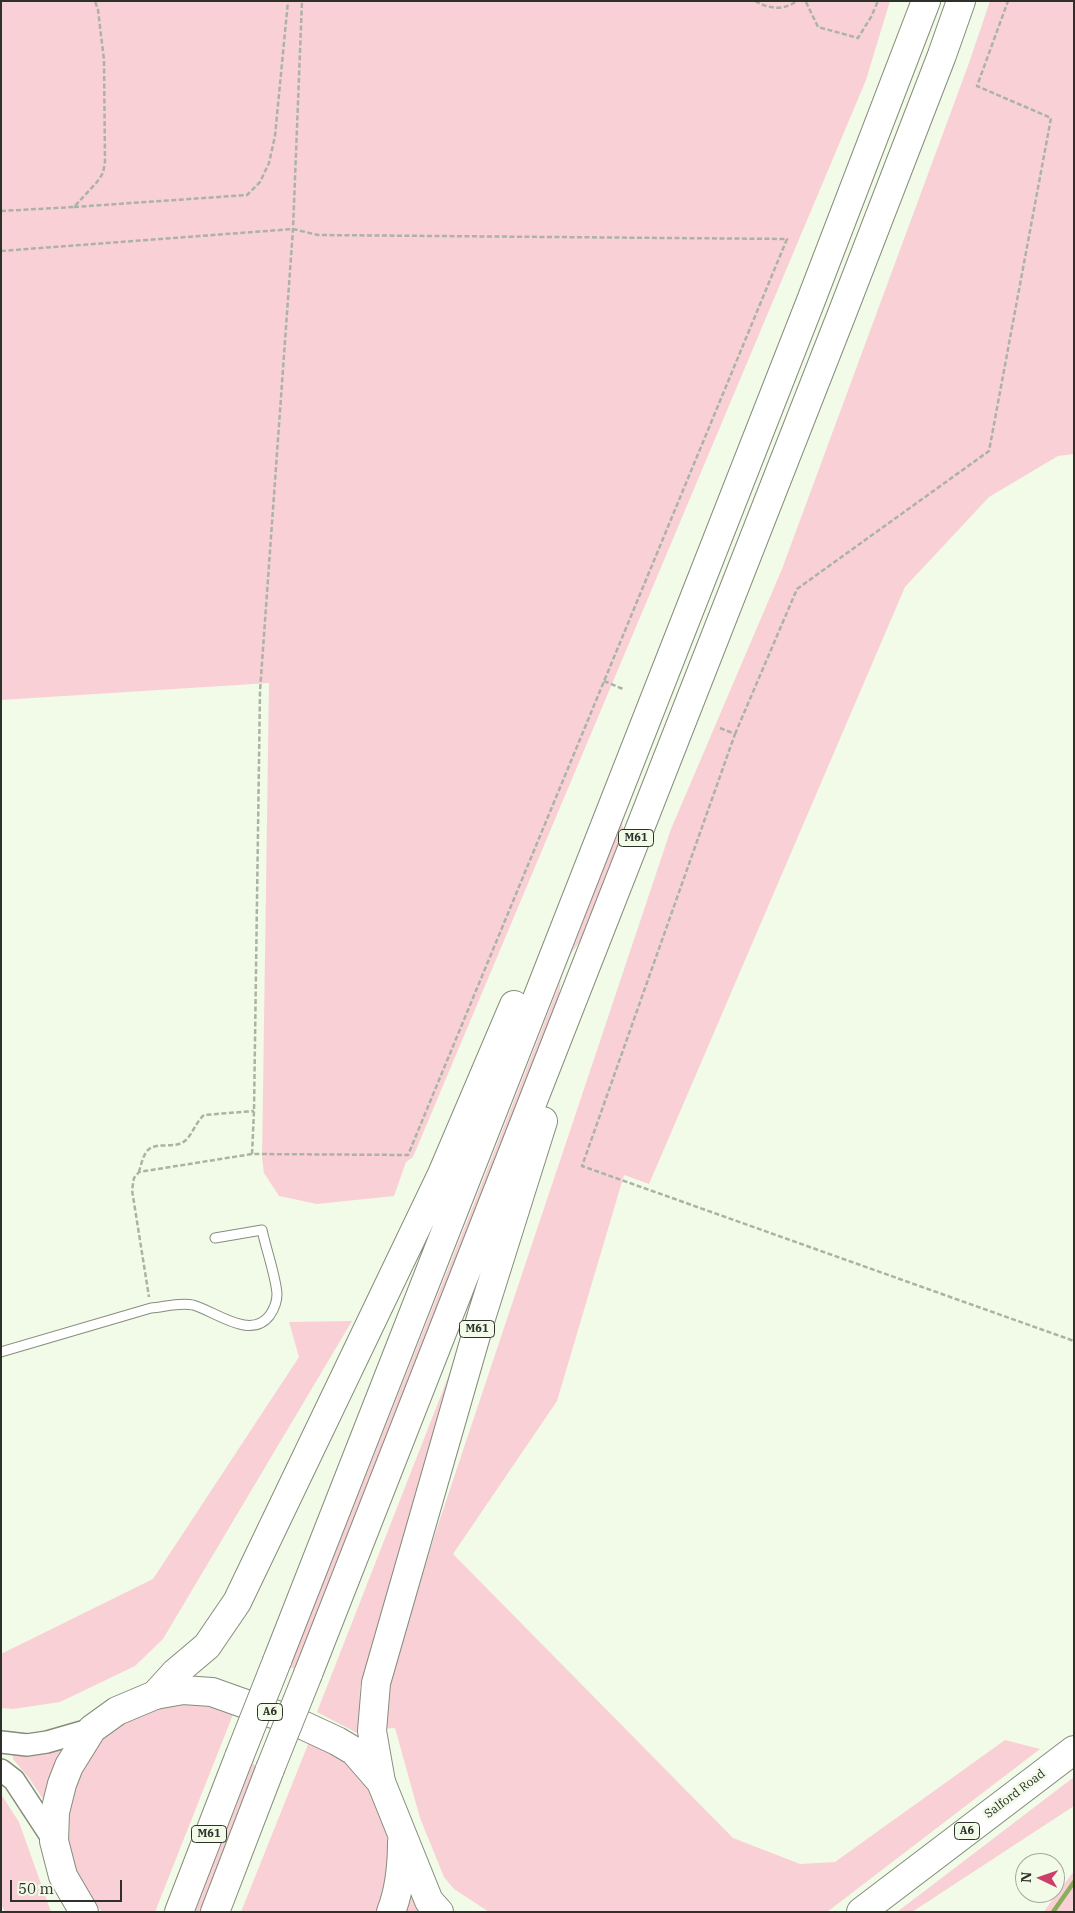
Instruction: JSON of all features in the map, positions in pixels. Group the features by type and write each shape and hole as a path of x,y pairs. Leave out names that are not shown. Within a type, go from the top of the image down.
{"main road":[{"name":"M61","path":"179,1911 810,303 926,1"},
{"name":"M61","path":"215,1912 843,311 961,1"},
{"name":"M61","path":"154,1695 175,1673 206,1646 237,1602 438,1182 517,1000 622,779"},
{"name":"M61","path":"381,1782 372,1730 376,1684 481,1318 618,883"},
{"name":"A6","path":"82,1911 63,1876 54,1841 55,1812 69,1766 92,1729 117,1711 154,1695 183,1690 212,1692 296,1722 337,1741 354,1752 381,1782 429,1901 439,1912"},
{"name":"Salford Road","path":"861,1912 1074,1750"},
{"name":"A6","path":"391,1912 397,1895 402,1867 402,1836"}],"street":[{"path":"1,1742 27,1745 92,1729"},
{"path":"1,1770 14,1780 54,1841"}],"lane":[{"path":"1,1352 151,1308 192,1305 241,1325 255,1326 266,1321 275,1308 277,1294 262,1230 215,1238"}],"path":[{"path":"74,207 97,182 103,173 105,162 104,60 98,10 95,1"},
{"path":"1,211 247,195 260,182 268,163 275,136 288,1"},
{"path":"252,1154 260,691 292,229 302,1"},
{"path":"755,1 776,9 789,7 797,1"},
{"path":"806,2 818,27 858,38 878,1"},
{"path":"1008,1 977,86 1051,118 989,451 798,589 735,734 582,1166 1074,1341"},
{"path":"1,251 292,229 318,235 787,239 408,1155 252,1154 139,1172"},
{"path":"604,680 623,689"},
{"path":"720,728 735,734"},
{"path":"151,1308 132,1190 134,1178 139,1172 148,1150 154,1147 174,1145 186,1140 199,1119 204,1115 254,1111"}],"shaded area":[{"path":"1,1 890,1 866,80 413,1157 406,1162 394,1196 317,1204 279,1196 264,1173 262,1158 269,683 1,700"},
{"path":"990,1 1074,1 1074,454 1058,456 989,497 905,587 649,1184 624,1175 557,1401 453,1554 733,1838 800,1864 835,1862 1005,1740 1040,1749 827,1912 489,1912 454,1889 444,1877 420,1818 395,1728 382,1729 382,1705 434,1537 671,829 782,569 969,63"},
{"path":"621,823 625,832 586,932 571,954"},
{"path":"561,980 557,1007 297,1670 290,1667"},
{"path":"481,1293 360,1687 359,1734 317,1712"},
{"path":"352,1321 163,1639 135,1666 60,1702 13,1709 1,1708 1,1654 153,1579 299,1357 289,1322"},
{"path":"177,1704 201,1705 234,1712 155,1912 102,1912 81,1884 73,1869 68,1852 65,1835 65,1817 72,1789 80,1769 91,1751 115,1728 144,1710 157,1706"},
{"path":"309,1742 338,1758 357,1772 372,1791 380,1807 388,1843 387,1880 383,1897 376,1912 241,1912"},
{"path":"64,1747 46,1797 43,1799 13,1759 13,1754 30,1755"},
{"path":"253,1763 257,1768 201,1912 195,1912"},
{"path":"1074,1777 1074,1806 912,1912 897,1912"},
{"path":"1,1794 19,1822 51,1912 5,1912 1,1904"},
{"path":"1074,1871 1074,1912 1044,1912 1050,1903 1065,1903 1065,1883"},
{"path":"408,1888 429,1912 401,1912"}],"waterway":[{"path":"1053,1912 1074,1882"}]}
